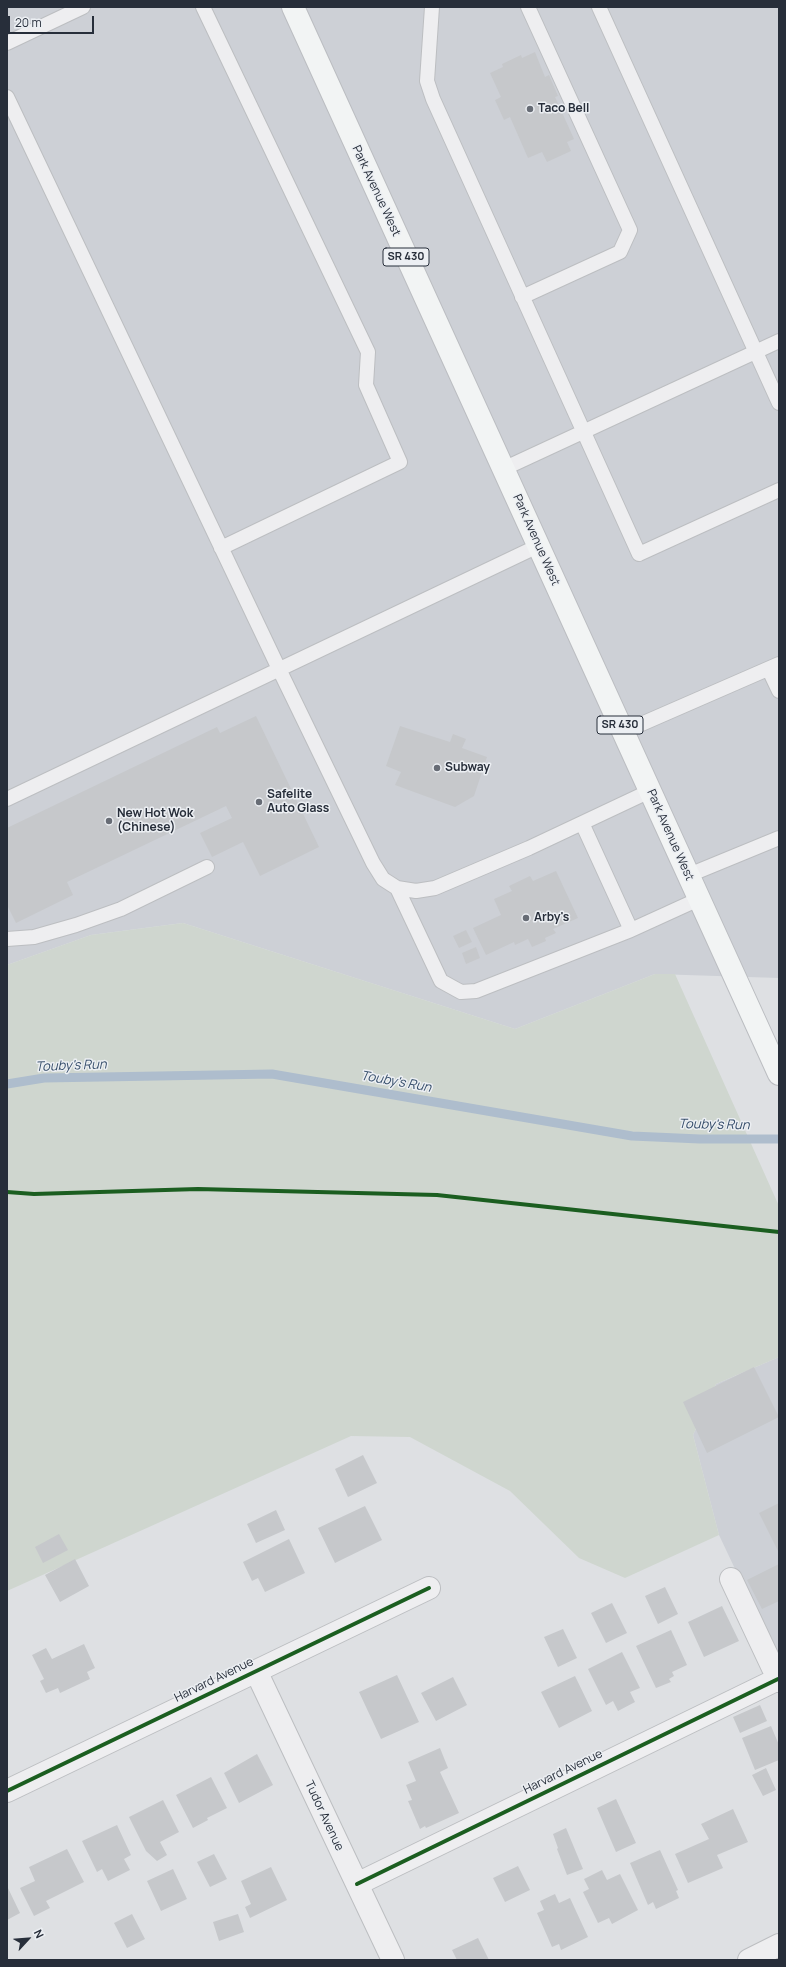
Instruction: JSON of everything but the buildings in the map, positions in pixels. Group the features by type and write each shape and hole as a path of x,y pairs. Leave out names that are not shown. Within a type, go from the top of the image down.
{"main road":[{"name":"Park Avenue West","path":"293,7 779,1074"}],"street":[{"path":"731,1579 779,1680"},
{"name":"Harvard Avenue","path":"7,1791 429,1588"},
{"name":"Tudor Avenue","path":"256,1671 393,1960"},
{"name":"Harvard Avenue","path":"357,1884 779,1680"},
{"path":"749,1960 779,1946"}],"lane":[{"path":"7,43 83,7"},
{"path":"203,7 368,352 366,385 400,462 221,548"},
{"path":"432,7 427,81 433,99 639,554 779,490"},
{"path":"522,297 620,252 630,230 528,7"},
{"path":"599,7 779,403"},
{"path":"7,97 279,669 373,863 383,879 397,888 416,891 435,888 462,878 650,790"},
{"path":"503,469 779,341"},
{"path":"7,799 538,546"},
{"path":"623,732 774,667 779,691"},
{"path":"582,823 631,930"},
{"path":"688,875 779,838"},
{"path":"7,939 34,937 121,909 206,867"},
{"path":"397,888 441,981 461,992 476,991 631,930 699,899"}],"shaded area":[{"path":"7,7 779,7 779,978 655,974 515,1029 183,923 91,935 7,965"},
{"path":"183,923 515,1029 655,974 675,974 779,1206 779,1357 716,1384 693,1435 719,1535 625,1578 579,1558 510,1491 410,1437 351,1436 7,1591 7,965 91,935"},
{"path":"779,1357 779,1662 719,1535 693,1435 716,1384"}],"waterway":[{"name":"Touby's Run","path":"7,1084 44,1078 272,1074 632,1136 700,1139 779,1139"}],"cycle path":[{"path":"7,1192 34,1194 198,1189 437,1195 779,1232"},
{"path":"7,1791 429,1588"},
{"path":"357,1884 778,1679"}],"place":[{"name":"Taco Bell","path":"530,109"},
{"name":"Subway","path":"437,768"},
{"name":"Safelite Auto Glass","path":"259,802"},
{"name":"New Hot Wok (Chinese)","path":"109,821"},
{"name":"Arby's","path":"526,918"}]}
